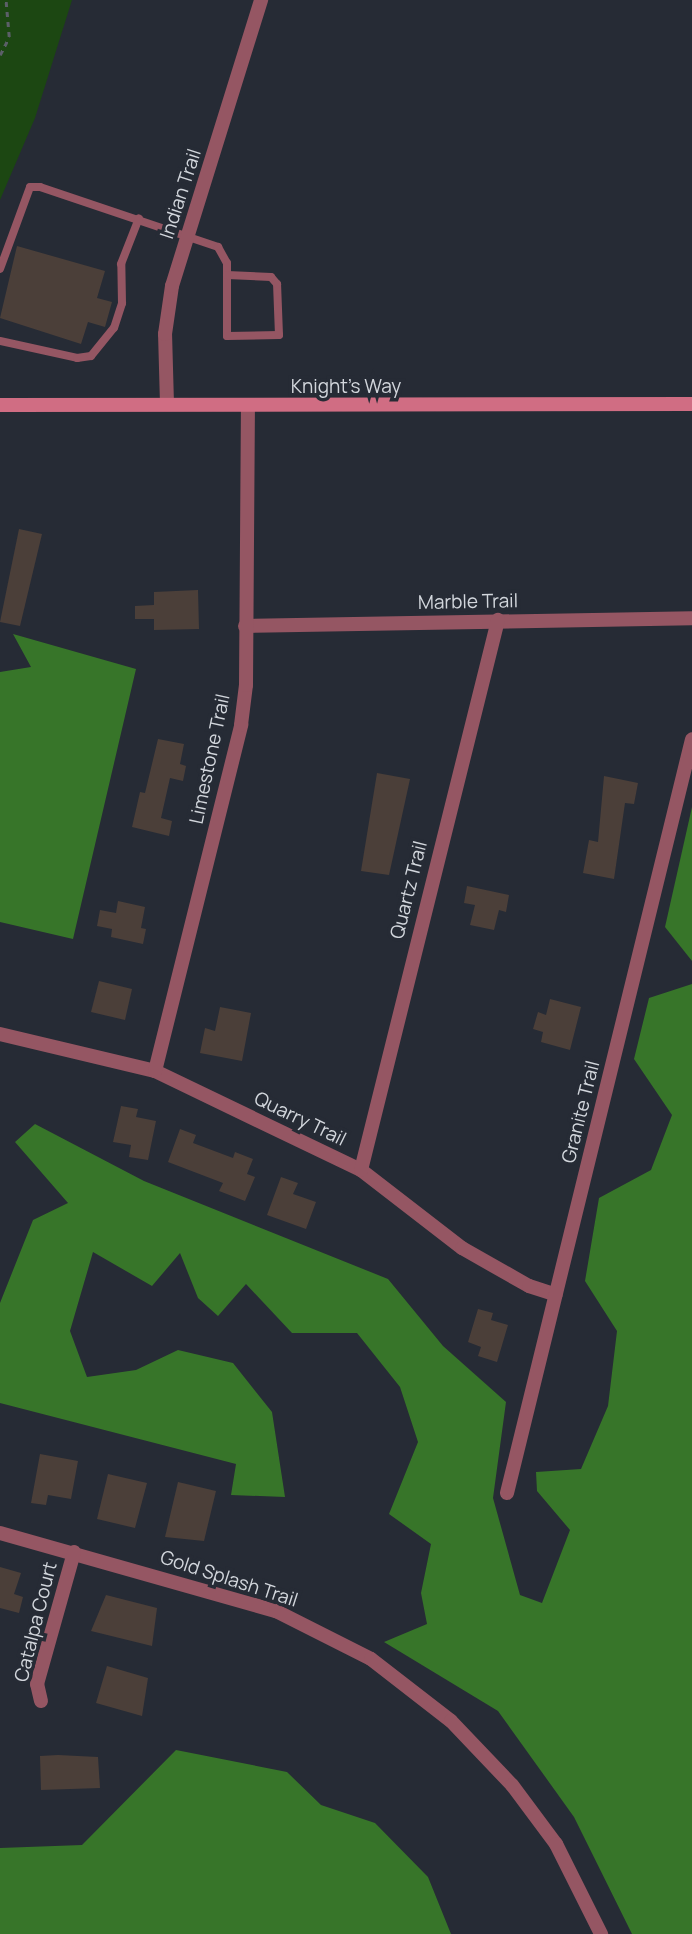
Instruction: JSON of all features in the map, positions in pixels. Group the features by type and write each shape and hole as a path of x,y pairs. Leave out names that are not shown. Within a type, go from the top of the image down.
{"main road":[{"name":"Knight's Way","path":"0,405 167,404 248,407 692,404"}],"street":[{"name":"Indian Trail","path":"167,404 165,334 172,285 261,0"},
{"name":"Limestone Trail","path":"155,1071 241,725 248,407"},
{"name":"Marble Trail","path":"245,626 692,618"},
{"name":"Quartz Trail","path":"361,1170 498,620"},
{"name":"Granite Trail","path":"507,1493 692,738"},
{"name":"Quarry Trail","path":"0,1034 155,1071 361,1170 462,1248 519,1280 556,1295"},
{"name":"Gold Splash Trail","path":"0,1533 276,1611 371,1659 451,1721 512,1785 556,1844 601,1934"},
{"name":"Catalpa Court","path":"41,1701 37,1684 74,1552"}],"lane":[{"path":"0,269 30,187 189,233 218,247 227,263 227,336 279,335 278,291 271,277 228,275"},
{"path":"0,341 77,358 91,356 114,328 122,303 121,264 139,218"}],"path":[{"path":"0,55 9,37 6,0"}],"green space":[{"path":"0,0 72,0 35,118 0,200"},
{"path":"13,634 136,669 73,939 0,922 0,672 31,667"},
{"path":"692,807 692,961 665,927"},
{"path":"692,984 692,1934 632,1934 574,1817 498,1711 384,1642 427,1624 421,1593 431,1544 389,1514 418,1442 400,1387 357,1333 292,1333 246,1284 218,1316 198,1298 180,1253 152,1286 93,1252 70,1331 87,1377 136,1370 178,1350 233,1363 272,1412 285,1497 231,1495 236,1464 0,1403 0,1303 33,1220 68,1203 15,1142 35,1124 144,1181 388,1279 443,1346 506,1402 493,1498 520,1595 542,1603 570,1530 537,1491 536,1472 581,1469 608,1406 617,1331 585,1281 599,1198 651,1170 672,1115 634,1059 649,998"},
{"path":"176,1750 287,1772 321,1805 375,1823 428,1877 451,1934 0,1934 0,1848 82,1845"}],"building":[{"path":"17,246 105,271 97,298 112,302 105,327 88,322 81,344 0,318"},
{"path":"19,529 42,534 20,626 0,622"},
{"path":"198,590 199,629 154,630 154,619 135,619 135,606 154,605 154,592"},
{"path":"158,739 184,744 180,764 186,766 183,781 170,778 161,818 172,821 169,836 132,827 140,792 145,793"},
{"path":"377,773 410,779 389,875 361,871"},
{"path":"604,776 638,783 634,804 625,803 614,879 583,873 589,840 598,842"},
{"path":"467,886 509,895 506,912 499,910 494,930 470,925 475,905 464,903"},
{"path":"118,901 145,907 141,928 146,929 143,944 111,937 112,929 97,926 100,910 116,913"},
{"path":"99,981 132,989 125,1020 91,1012"},
{"path":"550,999 581,1007 570,1050 541,1042 543,1032 533,1029 538,1012 546,1015"},
{"path":"220,1007 251,1013 242,1061 200,1053 205,1028 215,1031"},
{"path":"121,1106 138,1109 136,1117 156,1121 148,1160 129,1157 131,1145 113,1142"},
{"path":"180,1129 196,1135 193,1143 233,1158 235,1152 253,1159 247,1174 255,1177 245,1201 219,1191 223,1183 168,1162"},
{"path":"281,1177 298,1183 293,1194 316,1202 306,1229 267,1215"},
{"path":"478,1309 493,1313 491,1320 508,1325 497,1362 478,1356 481,1347 468,1342"},
{"path":"40,1454 78,1461 71,1499 48,1495 46,1505 31,1503"},
{"path":"108,1474 147,1483 135,1528 97,1519"},
{"path":"178,1482 216,1491 204,1541 165,1537"},
{"path":"0,1567 21,1573 14,1594 23,1597 19,1613 0,1608"},
{"path":"106,1595 157,1608 152,1646 91,1631"},
{"path":"107,1666 148,1678 142,1716 96,1703"},
{"path":"40,1756 98,1757 100,1788 41,1790"}]}
